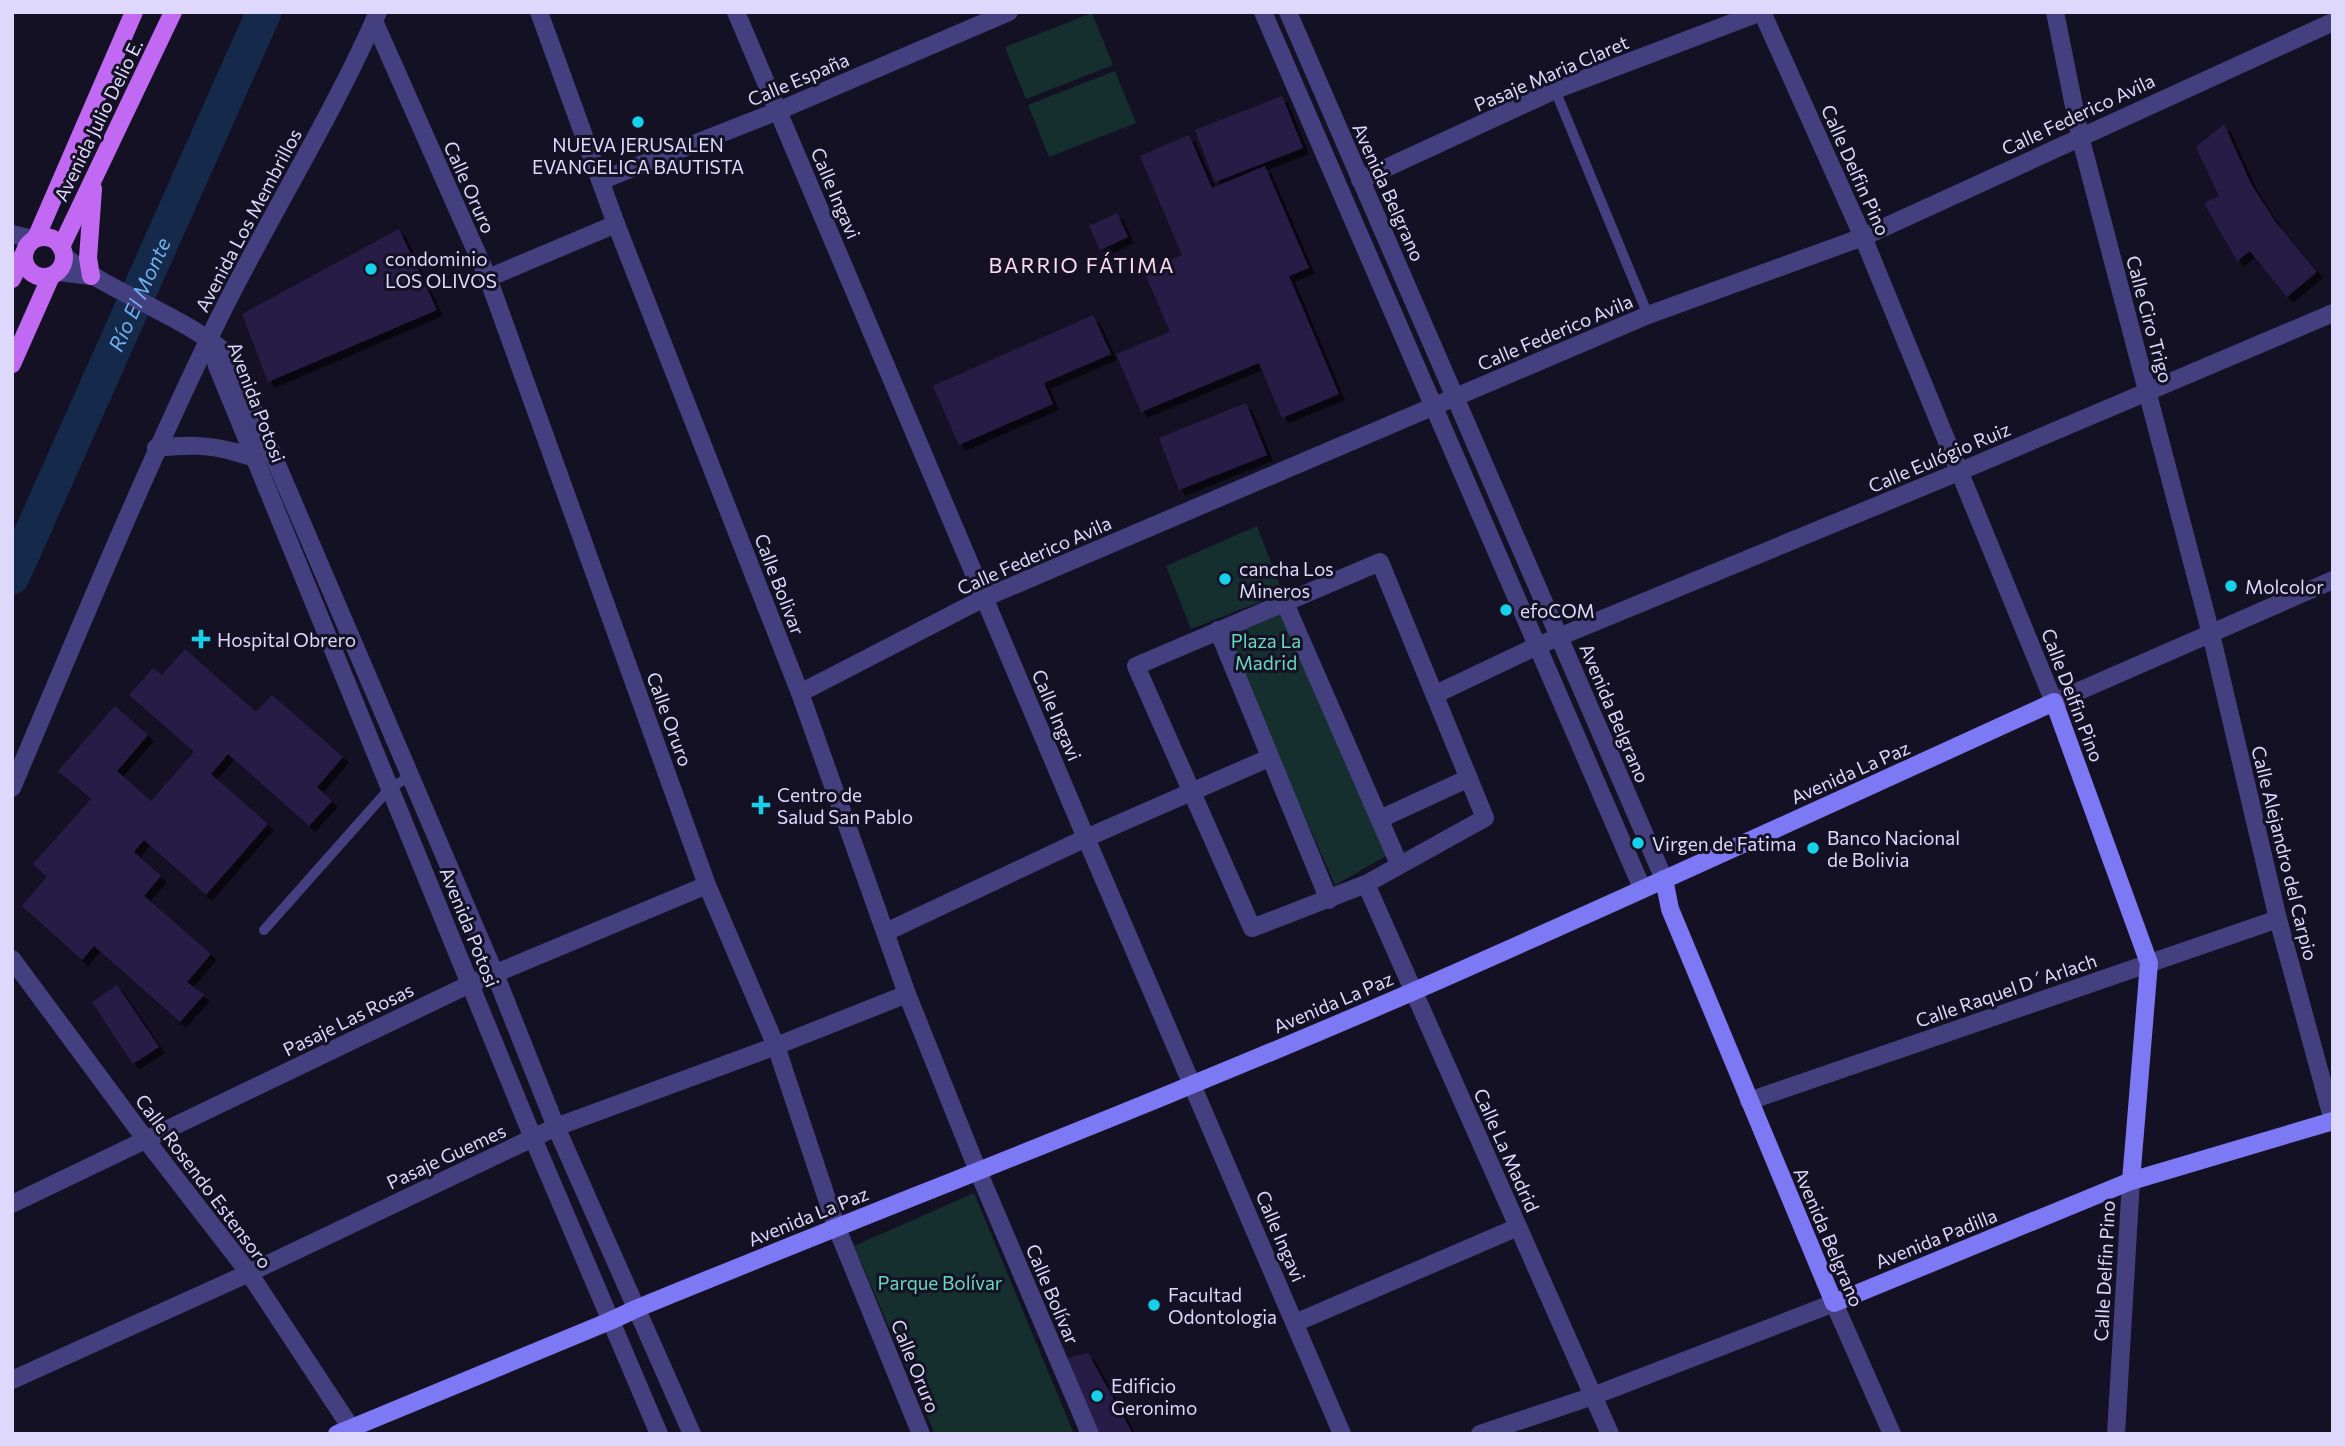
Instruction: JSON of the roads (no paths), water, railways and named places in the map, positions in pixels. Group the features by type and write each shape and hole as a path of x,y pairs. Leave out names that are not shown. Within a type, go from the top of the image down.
{"main road":[{"name":"Avenida Julio Delio E.","path":"12,279 134,12"},
{"name":"Avenida Julio Delio E.","path":"12,364 170,13"},
{"path":"92,182 88,258 93,277"},
{"path":"50,237 59,263 37,276 31,273 26,267 26,245 50,237"},
{"name":"Avenida La Paz","path":"348,1432 836,1226 1193,1084 1412,992 2054,702"},
{"name":"Calle Delfin Pino","path":"2054,702 2149,963 2131,1181"},
{"name":"Avenida Belgrano","path":"1664,879 1670,909 1834,1303"},
{"name":"Avenida Padilla","path":"1834,1303 2131,1181 2333,1121"}],"street":[{"name":"Calle Bolivar","path":"539,12 616,224 800,693 907,994 978,1171"},
{"name":"Calle Ingavi","path":"736,12 1342,1434"},
{"path":"1264,12 1642,888"},
{"name":"Avenida Belgrano","path":"1288,12 1664,879"},
{"name":"Pasaje Maria Claret","path":"1360,180 1555,90 1762,12"},
{"name":"Calle Delfin Pino","path":"1762,12 1863,237 2054,702"},
{"name":"Calle Ciro Trigo","path":"2055,12 2080,136 2211,634"},
{"name":"Calle España","path":"602,180 778,111 1005,13"},
{"name":"Calle Oruro","path":"376,16 488,278 708,885 776,1046 836,1226 921,1434"},
{"name":"Avenida Los Membrillos","path":"12,788 156,448 376,16"},
{"name":"Calle Federico Avila","path":"800,693 984,598 1648,315 1863,237 2333,22"},
{"path":"488,278 616,224"},
{"path":"12,234 26,245"},
{"path":"59,263 93,277 210,339"},
{"name":"Calle Eulógio Ruiz","path":"1537,646 1961,471 2333,313"},
{"name":"Avenida Potosi","path":"210,339 217,366 264,455 411,776 556,1127 692,1434"},
{"path":"156,448 188,444 264,455"},
{"name":"Avenida Potosi","path":"264,455 390,788 533,1138 659,1434"},
{"path":"1380,562 1485,817 1366,884 1252,928 1136,666 1284,601 1380,562"},
{"name":"Avenida La Paz","path":"2054,702 2333,580"},
{"path":"1284,601 1399,864"},
{"path":"1218,630 1329,900"},
{"name":"Calle Alejandro del Carpio","path":"2211,634 2278,919 2333,1121"},
{"path":"1436,694 1537,646"},
{"path":"887,932 1086,838 1269,758"},
{"path":"1380,819 1469,778"},
{"name":"Calle La Madrid","path":"1366,884 1610,1434"},
{"name":"Pasaje Las Rosas","path":"12,1204 470,984 708,885"},
{"name":"Calle Raquel D´Arlach","path":"1749,1101 2278,919"},
{"name":"Calle Rosendo Estensoro","path":"12,960 249,1273 348,1432"},
{"name":"Pasaje Guemes","path":"12,1380 249,1273 556,1127 776,1046 907,994"},
{"name":"Calle Bolívar","path":"978,1171 1090,1434"},
{"name":"Calle Delfin Pino","path":"2116,1434 2131,1181"},
{"path":"1295,1323 1518,1227"},
{"name":"Avenida Belgrano","path":"1834,1303 1892,1434"},
{"name":"Avenida Padilla","path":"1480,1434 1593,1396 1834,1303"}],"lane":[{"path":"1555,90 1648,315"},
{"path":"264,930 390,788 411,776"}],"waterway":[{"name":"Río El Monte","path":"12,577 264,12"}],"place":[{"name":"NUEVA JERUSALEN EVANGELICA BAUTISTA","path":"638,122"},
{"name":"condominio LOS OLIVOS","path":"371,269"},
{"name":"cancha Los Mineros","path":"1225,579"},
{"name":"Molcolor","path":"2231,586"},
{"name":"efoCOM","path":"1506,610"},
{"name":"Hospital Obrero","path":"201,639"},
{"name":"Centro de Salud San Pablo","path":"761,805"},
{"name":"Virgen de Fatima","path":"1638,843"},
{"name":"Banco Nacional de Bolivia","path":"1813,848"},
{"name":"Facultad Odontologia","path":"1154,1305"},
{"name":"Edificio Geronimo","path":"1097,1396"}],"district":[{"name":"BARRIO FÁTIMA","path":"1082,264"}],"park label":[{"name":"Plaza La Madrid","path":"1266,651"},
{"name":"Parque Bolívar","path":"940,1282"}]}
